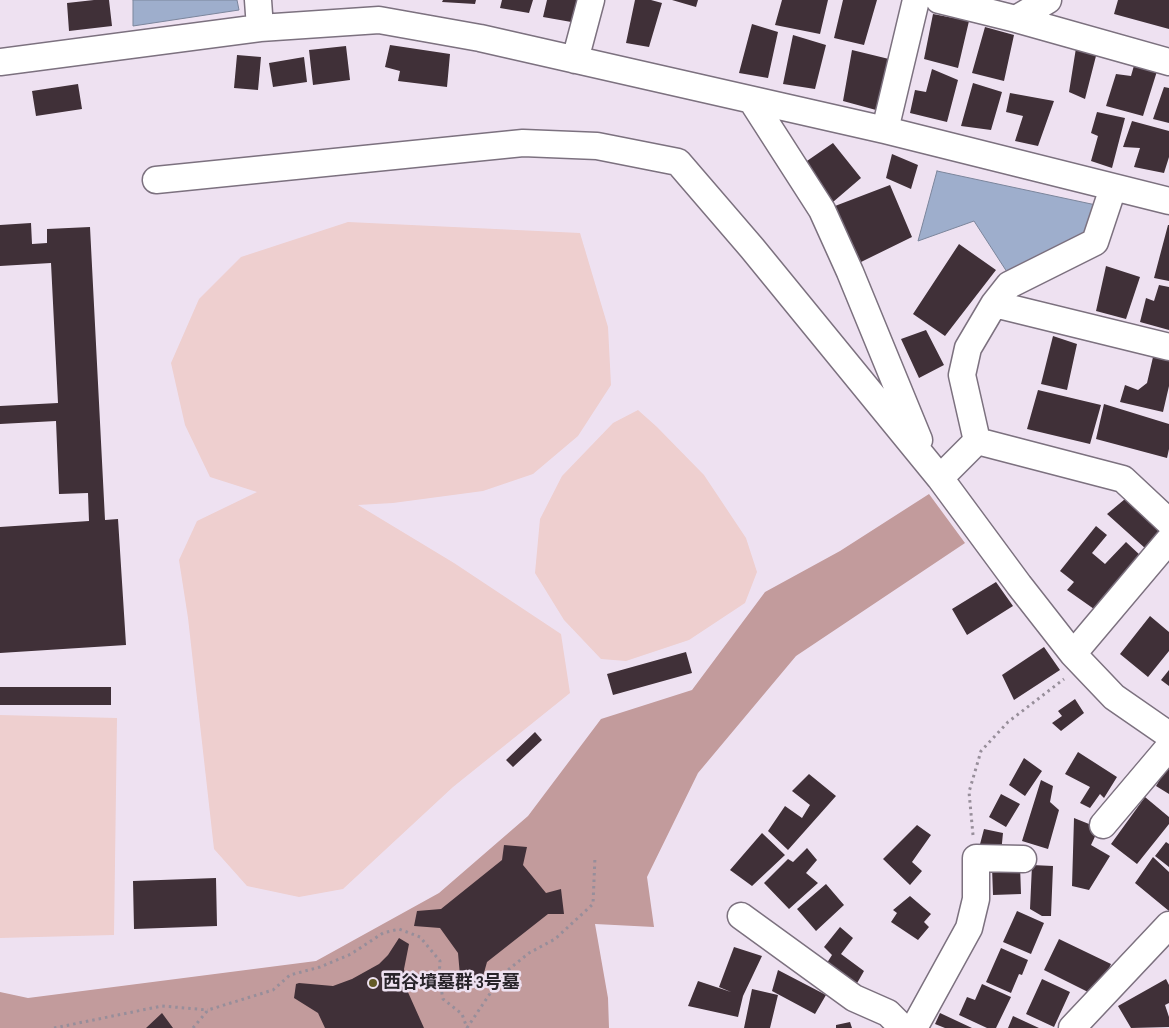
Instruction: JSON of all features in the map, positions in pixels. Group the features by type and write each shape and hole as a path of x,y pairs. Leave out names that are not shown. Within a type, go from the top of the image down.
{"street":[{"path":"258,0 260,28"},
{"path":"575,60 591,0"},
{"path":"885,130 916,0"},
{"path":"939,0 1016,19 1169,62"},
{"path":"1016,19 1048,0"},
{"path":"0,62 260,28 379,20 480,38 885,130 1113,188 1167,195"},
{"path":"752,101 822,210 935,472"},
{"path":"156,180 523,143 598,146 678,162 752,248 935,472 1019,585 1078,659 1114,697 1169,735"},
{"path":"977,441 962,375 968,348 994,304 1009,285 1094,242 1113,188"},
{"path":"994,304 1169,348"},
{"path":"935,472 977,441"},
{"path":"977,441 1123,479 1169,522"},
{"path":"1078,659 1169,540"},
{"path":"1103,825 1169,746"},
{"path":"914,1028 969,928 976,899 976,858 1023,859"},
{"path":"741,916 854,998 888,1013 903,1028"},
{"path":"1072,1028 1169,925"}],"path":[{"path":"976,858 969,792 981,751 1008,722 1078,659"},
{"path":"467,1028 503,974 529,953 555,939 593,904 596,857"},
{"path":"54,1028 162,1006 208,1010 273,990 290,975 320,967 351,954 384,933 399,929 420,937 440,961 439,977 443,999 462,1014 467,1028"},
{"path":"194,1028 208,1010"}],"shaded area":[{"path":"348,222 580,233 608,327 611,385 578,436 533,474 483,491 393,503 358,505 454,563 561,634 570,693 453,787 343,889 299,897 247,886 214,849 188,618 179,560 197,521 257,492 210,477 185,425 171,363 199,299 241,257"},
{"path":"638,410 704,475 746,538 757,572 745,603 689,640 626,661 601,659 564,620 535,573 540,519 562,476 613,423"},
{"path":"929,494 965,543 796,656 698,773 647,877 654,927 595,924 608,998 609,1028 0,1028 0,992 28,998 316,961 439,893 528,816 601,719 692,690 765,592 840,551"},
{"path":"0,715 117,718 114,935 0,938"}],"water":[{"path":"133,0 237,0 239,10 133,26"},
{"path":"937,171 1096,205 1089,232 1007,272 974,221 918,241"}],"building":[{"path":"109,0 112,26 69,31 67,3"},
{"path":"443,0 476,0 475,4 442,2"},
{"path":"502,0 533,0 529,13 500,8"},
{"path":"547,0 583,0 577,23 543,17"},
{"path":"635,0 651,0 662,3 649,47 626,43"},
{"path":"672,0 698,0 696,7"},
{"path":"782,0 828,0 820,34 775,25"},
{"path":"843,0 877,0 864,45 834,38"},
{"path":"1118,0 1169,0 1169,29 1114,14"},
{"path":"933,14 969,21 958,68 924,59"},
{"path":"752,24 778,32 768,78 739,73"},
{"path":"985,27 1014,35 1004,81 972,73"},
{"path":"793,35 826,45 815,89 783,84"},
{"path":"390,45 450,54 447,87 398,81 400,71 385,67"},
{"path":"346,46 350,80 313,85 309,50"},
{"path":"1076,48 1097,52 1085,99 1069,92"},
{"path":"852,50 889,59 876,110 843,101"},
{"path":"237,55 261,57 258,90 234,88"},
{"path":"304,57 307,82 273,87 269,63"},
{"path":"1135,62 1158,68 1143,116 1106,106 1116,74 1131,76"},
{"path":"932,69 958,80 947,122 910,113 915,90 926,92"},
{"path":"973,83 1002,92 991,130 961,126"},
{"path":"78,84 82,109 36,116 32,91"},
{"path":"1164,87 1169,88 1169,123 1153,119"},
{"path":"1010,93 1054,101 1038,146 1015,141 1023,116 1006,112"},
{"path":"1097,112 1125,118 1112,168 1091,161 1098,136 1091,133"},
{"path":"1132,121 1169,131 1169,157 1164,173 1134,167 1140,148 1123,147"},
{"path":"833,143 861,178 833,202 804,163"},
{"path":"892,154 918,165 911,189 886,178"},
{"path":"890,185 912,237 861,262 835,206"},
{"path":"31,223 32,244 47,243 47,229 90,227 105,520 118,519 126,645 0,653 0,527 89,521 88,493 59,494 56,421 0,424 0,406 58,403 51,263 0,266 0,225"},
{"path":"1169,225 1169,281 1154,278"},
{"path":"959,244 996,270 945,336 913,314"},
{"path":"1106,266 1140,277 1126,319 1096,311"},
{"path":"1159,285 1169,287 1169,330 1140,322 1146,298 1154,301"},
{"path":"926,330 944,365 919,378 901,339"},
{"path":"1053,336 1077,344 1067,390 1041,384"},
{"path":"1153,357 1169,361 1169,386 1163,412 1120,402 1125,385 1138,390 1147,383"},
{"path":"1038,390 1101,405 1090,444 1027,429"},
{"path":"1104,404 1169,424 1167,458 1096,439"},
{"path":"1125,499 1161,532 1146,549 1107,514"},
{"path":"1096,526 1107,535 1092,553 1105,564 1126,542 1141,556 1094,609 1067,590 1074,582 1060,571"},
{"path":"996,582 1013,606 967,635 952,609"},
{"path":"1150,616 1169,632 1169,651 1148,677 1120,654"},
{"path":"1044,647 1060,670 1014,700 1002,675"},
{"path":"686,652 692,673 613,695 607,674"},
{"path":"1169,670 1169,686 1161,680"},
{"path":"0,687 111,687 111,705 0,705"},
{"path":"1075,699 1084,713 1061,731 1052,723 1062,716 1058,711"},
{"path":"535,732 542,740 513,767 506,760"},
{"path":"1078,752 1117,777 1104,798 1100,794 1090,808 1080,803 1090,787 1065,774"},
{"path":"1024,758 1042,771 1025,796 1009,785"},
{"path":"1169,764 1169,794 1156,786"},
{"path":"809,774 836,796 788,850 768,831 785,806 802,818 810,805 792,791"},
{"path":"1041,780 1053,786 1050,802 1059,810 1048,849 1022,841"},
{"path":"1001,794 1020,804 1006,827 989,817"},
{"path":"1145,797 1169,817 1169,824 1137,864 1111,844"},
{"path":"1074,818 1099,828 1091,845 1110,856 1089,890 1072,886"},
{"path":"917,825 931,835 912,862 922,871 910,885 883,859"},
{"path":"984,829 1003,833 1001,853 979,848"},
{"path":"762,833 785,855 752,886 730,870"},
{"path":"1166,842 1169,844 1169,867 1155,856"},
{"path":"504,845 527,847 523,865 546,893 561,889 564,914 548,914 487,962 480,987 461,987 458,953 440,928 414,926 417,911 441,909 502,860"},
{"path":"807,848 817,860 806,873 818,883 789,909 764,883 788,859 793,862"},
{"path":"1153,857 1169,872 1169,911 1135,883"},
{"path":"1020,865 1021,894 993,895 992,867"},
{"path":"1032,865 1053,866 1051,916 1042,916 1030,909"},
{"path":"216,878 217,926 134,929 133,881"},
{"path":"826,884 844,905 816,931 797,909"},
{"path":"910,896 931,914 924,922 929,927 918,940 891,922 897,913 893,910"},
{"path":"1017,911 1044,923 1031,954 1003,942"},
{"path":"840,927 853,938 841,954 864,971 856,985 825,966 832,955 824,947"},
{"name":"西谷墳墓群 3号墓","path":"399,938 409,944 404,969 407,990 424,1028 325,1028 318,1013 294,998 296,984 333,986 352,979 379,964 388,955"},
{"path":"1059,939 1111,964 1096,996 1044,970"},
{"path":"734,947 762,956 743,996 738,1017 688,1006 698,981 731,992 719,987"},
{"path":"1001,948 1028,960 1022,975 1019,974 1011,993 986,982"},
{"path":"778,970 826,995 815,1014 772,991"},
{"path":"1042,979 1070,992 1054,1027 1026,1014"},
{"path":"1166,979 1169,985 1169,1003 1165,1005 1169,1017 1169,1027 1131,1028 1118,1006"},
{"path":"982,984 1011,997 996,1028 987,1028 959,1015 967,997 975,1000"},
{"path":"752,989 778,995 770,1028 744,1028"},
{"path":"162,1013 173,1028 146,1028"},
{"path":"940,1013 972,1028 945,1028 935,1024"},
{"path":"1013,1016 1039,1028 1008,1028"},
{"path":"850,1022 852,1028 836,1028 836,1025"}],"place":[{"name":"西谷墳墓群 3号墓","path":"373,983"}]}
